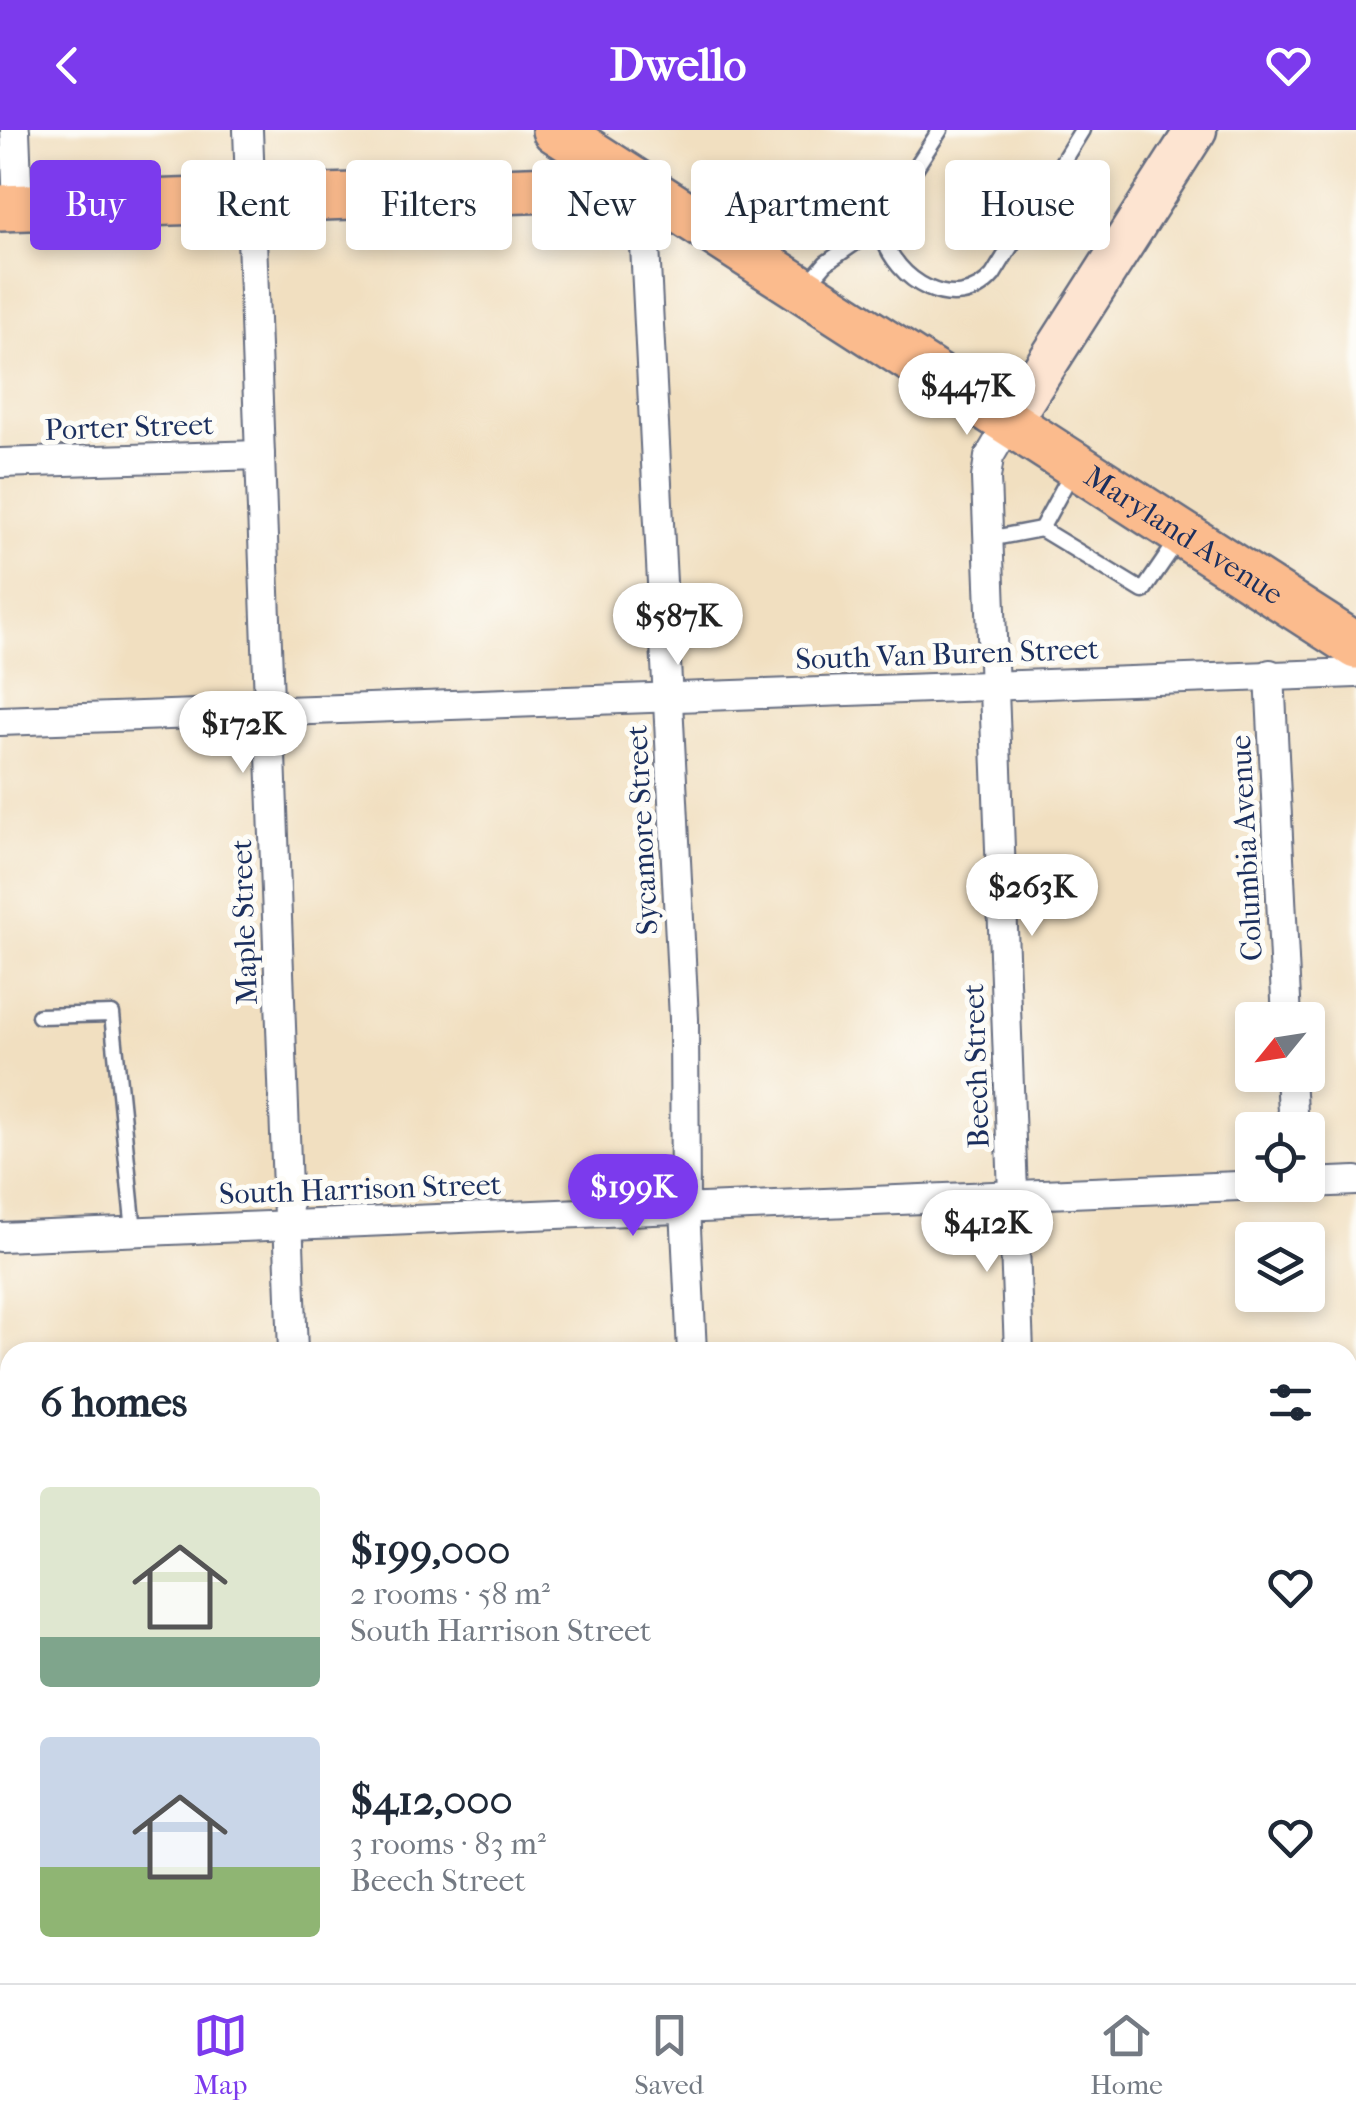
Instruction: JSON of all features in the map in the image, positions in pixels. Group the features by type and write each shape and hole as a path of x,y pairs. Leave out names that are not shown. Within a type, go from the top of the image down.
{"main road":[{"name":"Maryland Avenue","path":"555,130 602,160"},
{"path":"326,196 532,189"},
{"path":"9,208 181,201"},
{"name":"Maryland Avenue","path":"671,205 1356,646"}],"street":[{"path":"9,208 15,130"},
{"name":"Maple Street","path":"248,130 249,160"},
{"path":"1009,423 1196,130"},
{"name":"Maple Street","path":"252,250 293,1342"},
{"name":"Sycamore Street","path":"645,250 684,1019 685,1208 692,1342"},
{"name":"Beech Street","path":"1009,423 990,457 988,539 1019,1342"},
{"name":"Porter Street","path":"0,463 260,455"},
{"name":"South Van Buren Street","path":"0,721 1356,673"},
{"name":"Columbia Avenue","path":"1270,674 1286,1002"},
{"path":"1325,1182 1356,1181"},
{"name":"South Harrison Street","path":"0,1237 1235,1186"}],"lane":[{"path":"922,160 940,130"},
{"path":"888,250 894,260 922,284 963,297 979,291 1082,130"},
{"path":"803,290 826,263 844,250"},
{"path":"1041,529 1076,466"},
{"path":"988,539 1041,529 1143,592 1182,534"},
{"path":"39,1016 112,1014 134,1231"}]}
